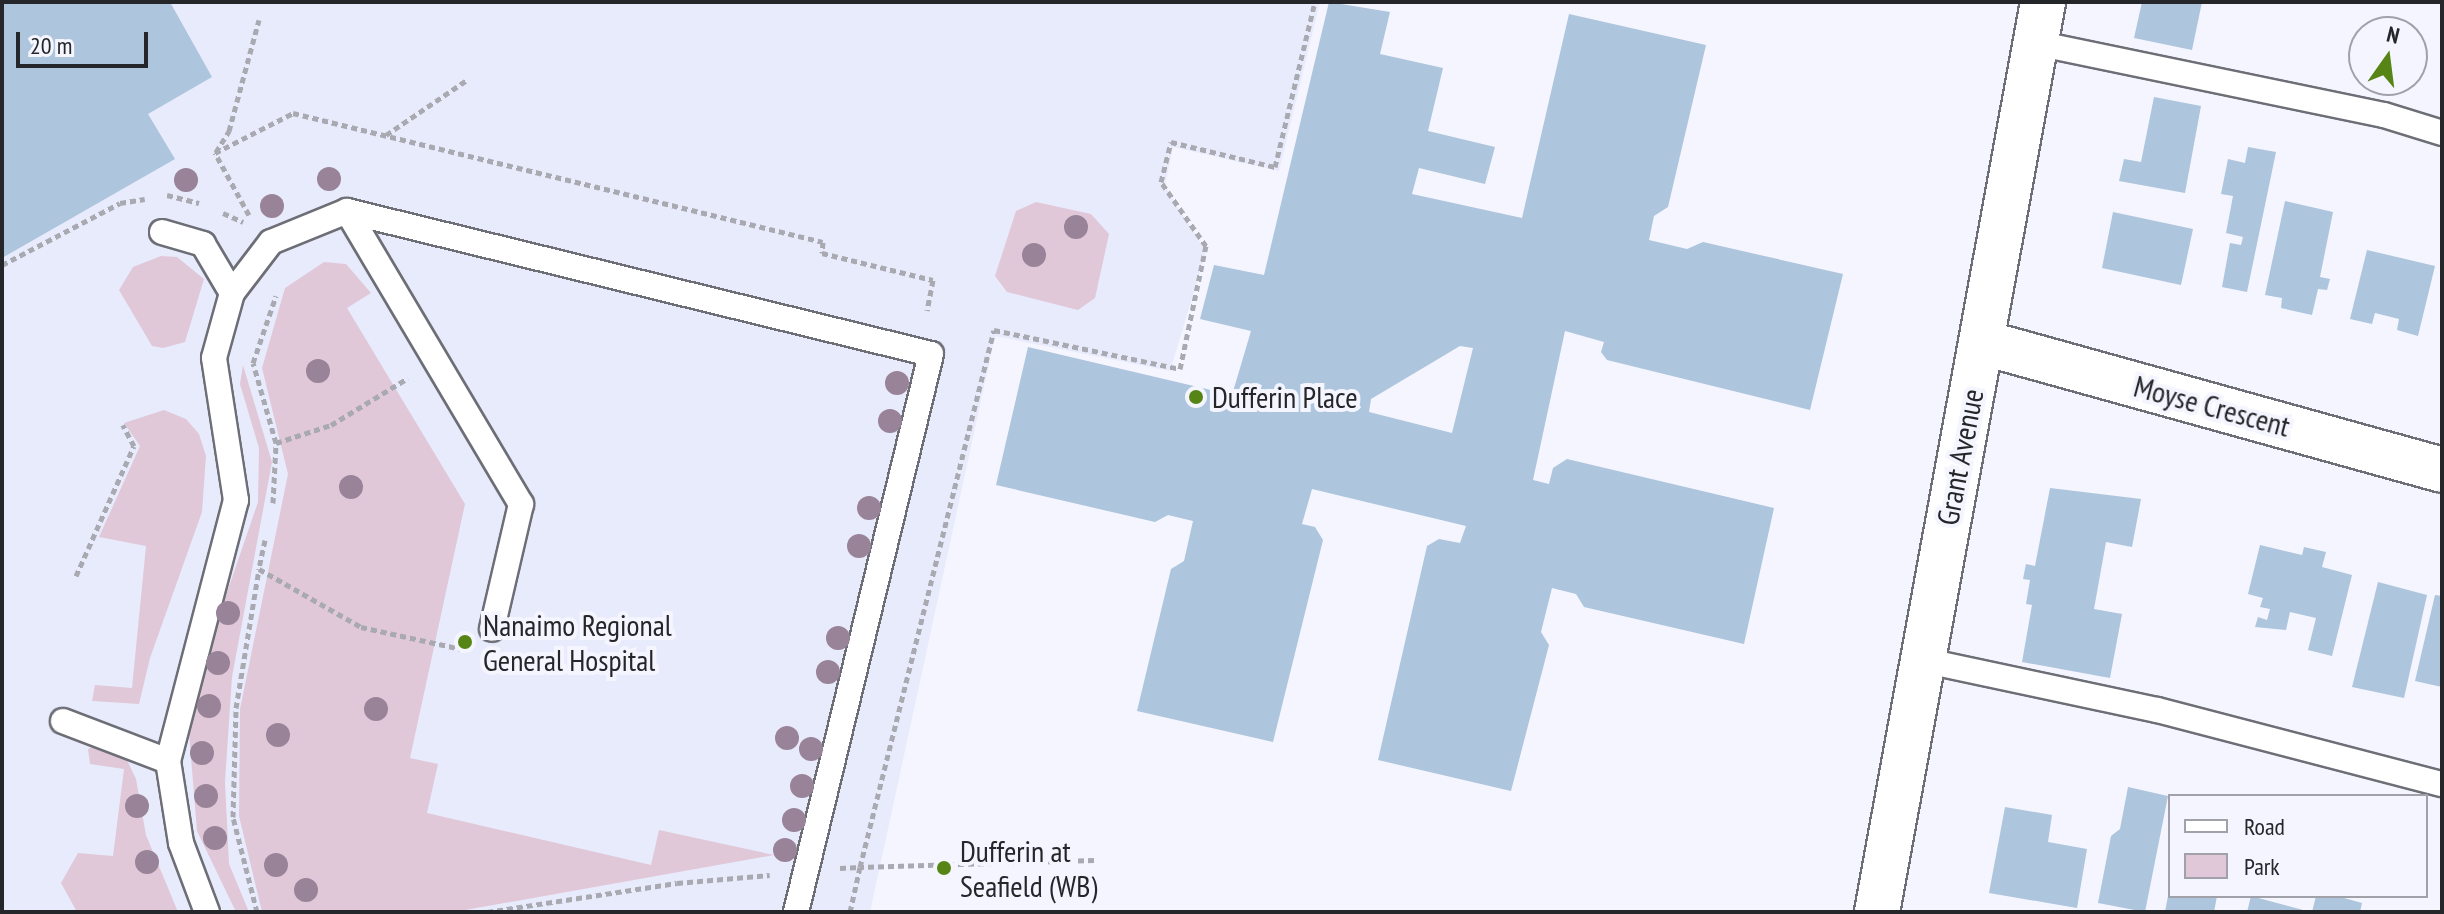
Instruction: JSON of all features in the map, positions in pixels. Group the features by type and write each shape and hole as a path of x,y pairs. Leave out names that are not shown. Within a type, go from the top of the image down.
{"street":[{"name":"Grant Avenue","path":"1877,912 2039,22"},
{"name":"Moyse Crescent","path":"1981,342 2442,470"}],"lane":[{"path":"2039,22 2442,133"},
{"path":"347,211 521,504 492,629"},
{"path":"207,912 181,843 168,761 236,500 214,358 232,293 271,242 347,211 931,354 796,912"},
{"path":"162,232 203,244 232,293"},
{"path":"1922,660 2157,710 2442,784"},
{"path":"63,721 168,761"}],"path":[{"path":"850,912 994,330 1180,369 1206,246 1161,182 1171,142 1275,167 1315,2"},
{"path":"215,153 229,131 259,20"},
{"path":"385,135 467,80"},
{"path":"215,153 293,113 823,242 822,253 933,280 927,310"},
{"path":"215,153 255,227"},
{"path":"2,265 26,253"},
{"path":"272,509 278,480 276,443 253,363 278,290"},
{"path":"276,443 331,425 436,361"},
{"path":"76,576 134,446 123,425"},
{"path":"257,912 233,817 236,708 269,524"},
{"path":"259,569 361,627 473,651"},
{"path":"487,912 677,883 806,871 1094,860"}],"shaded area":[{"name":"Nanaimo Regional General Hospital","path":"2,2 1320,2 1279,171 1173,147 1165,186 1206,252 1170,371 995,336 870,912 2,912"}],"green space":[{"path":"1036,202 1091,214 1109,234 1095,298 1078,310 1007,292 995,276 1016,211"},
{"path":"161,256 177,257 204,279 185,342 163,348 152,346 119,290 133,267"},
{"path":"324,262 346,264 371,293 347,308 465,504 410,758 438,764 427,813 651,865 659,830 774,855 454,912 262,912 239,816 240,709 288,474 262,368 285,288"},
{"path":"243,365 272,462 232,677 225,782 229,864 249,912 236,912 197,831 189,733 198,677 258,502 259,448 240,384"},
{"path":"164,410 186,419 199,434 206,456 202,512 150,658 139,704 92,701 95,685 132,688 146,546 99,537 140,446 124,423"},
{"path":"95,746 127,760 136,779 146,835 178,912 77,912 61,883 78,853 113,856 124,769 90,764 88,749"}],"building":[{"path":"2,2 170,2 212,77 148,114 175,159 2,258"},
{"name":"Dufferin Place","path":"1329,2 1390,12 1380,54 1443,68 1428,131 1495,147 1485,184 1419,168 1412,194 1522,218 1569,14 1706,45 1668,207 1654,216 1649,240 1687,249 1703,242 1843,274 1810,410 1607,360 1601,352 1604,342 1565,331 1533,480 1549,484 1553,468 1567,459 1774,508 1744,644 1584,607 1576,594 1552,588 1541,632 1549,645 1511,791 1378,760 1427,546 1439,539 1460,543 1466,526 1312,489 1302,524 1315,527 1323,540 1273,742 1137,711 1171,569 1184,561 1193,521 1168,515 1155,522 996,485 1028,347 1232,395 1251,331 1200,319 1214,265 1264,275","holes":["1460,346 1473,348 1452,433 1369,412 1371,399"]},
{"path":"2142,2 2202,2 2192,50 2134,38"},
{"path":"2154,97 2201,106 2185,193 2119,181 2124,159 2141,162"},
{"path":"2248,147 2276,152 2247,292 2222,287 2230,243 2241,245 2243,237 2226,233 2233,196 2221,194 2228,159 2245,163"},
{"path":"2285,201 2333,212 2320,277 2330,279 2327,290 2318,289 2312,315 2281,308 2282,298 2265,295"},
{"path":"2113,212 2193,229 2181,285 2102,268"},
{"path":"2367,250 2435,266 2418,336 2397,330 2399,319 2375,313 2372,324 2350,319"},
{"path":"2050,488 2141,499 2132,547 2106,542 2094,609 2122,614 2110,678 2022,662 2032,605 2026,604 2030,580 2023,579 2026,564 2035,566"},
{"path":"2260,545 2302,555 2304,547 2326,552 2322,567 2352,575 2332,656 2308,650 2316,618 2290,612 2286,630 2255,627 2258,617 2267,620 2270,609 2260,607 2263,598 2248,594"},
{"path":"2378,582 2427,595 2404,698 2352,687"},
{"path":"2435,595 2442,596 2442,687 2415,681"},
{"path":"2128,787 2168,796 2145,912 2098,903 2111,836 2120,829"},
{"path":"2005,807 2052,815 2048,842 2087,849 2077,908 1989,893"},
{"path":"2168,896 2217,898 2214,912 2165,912"},
{"path":"2250,898 2307,911 2307,912 2247,912"},
{"path":"2316,898 2344,898 2362,903 2360,912 2312,912"}],"place":[{"name":"Dufferin Place","path":"1196,397"},
{"name":"Nanaimo Regional General Hospital","path":"465,642"},
{"name":"Dufferin at Seafield (WB)","path":"944,868"}]}
